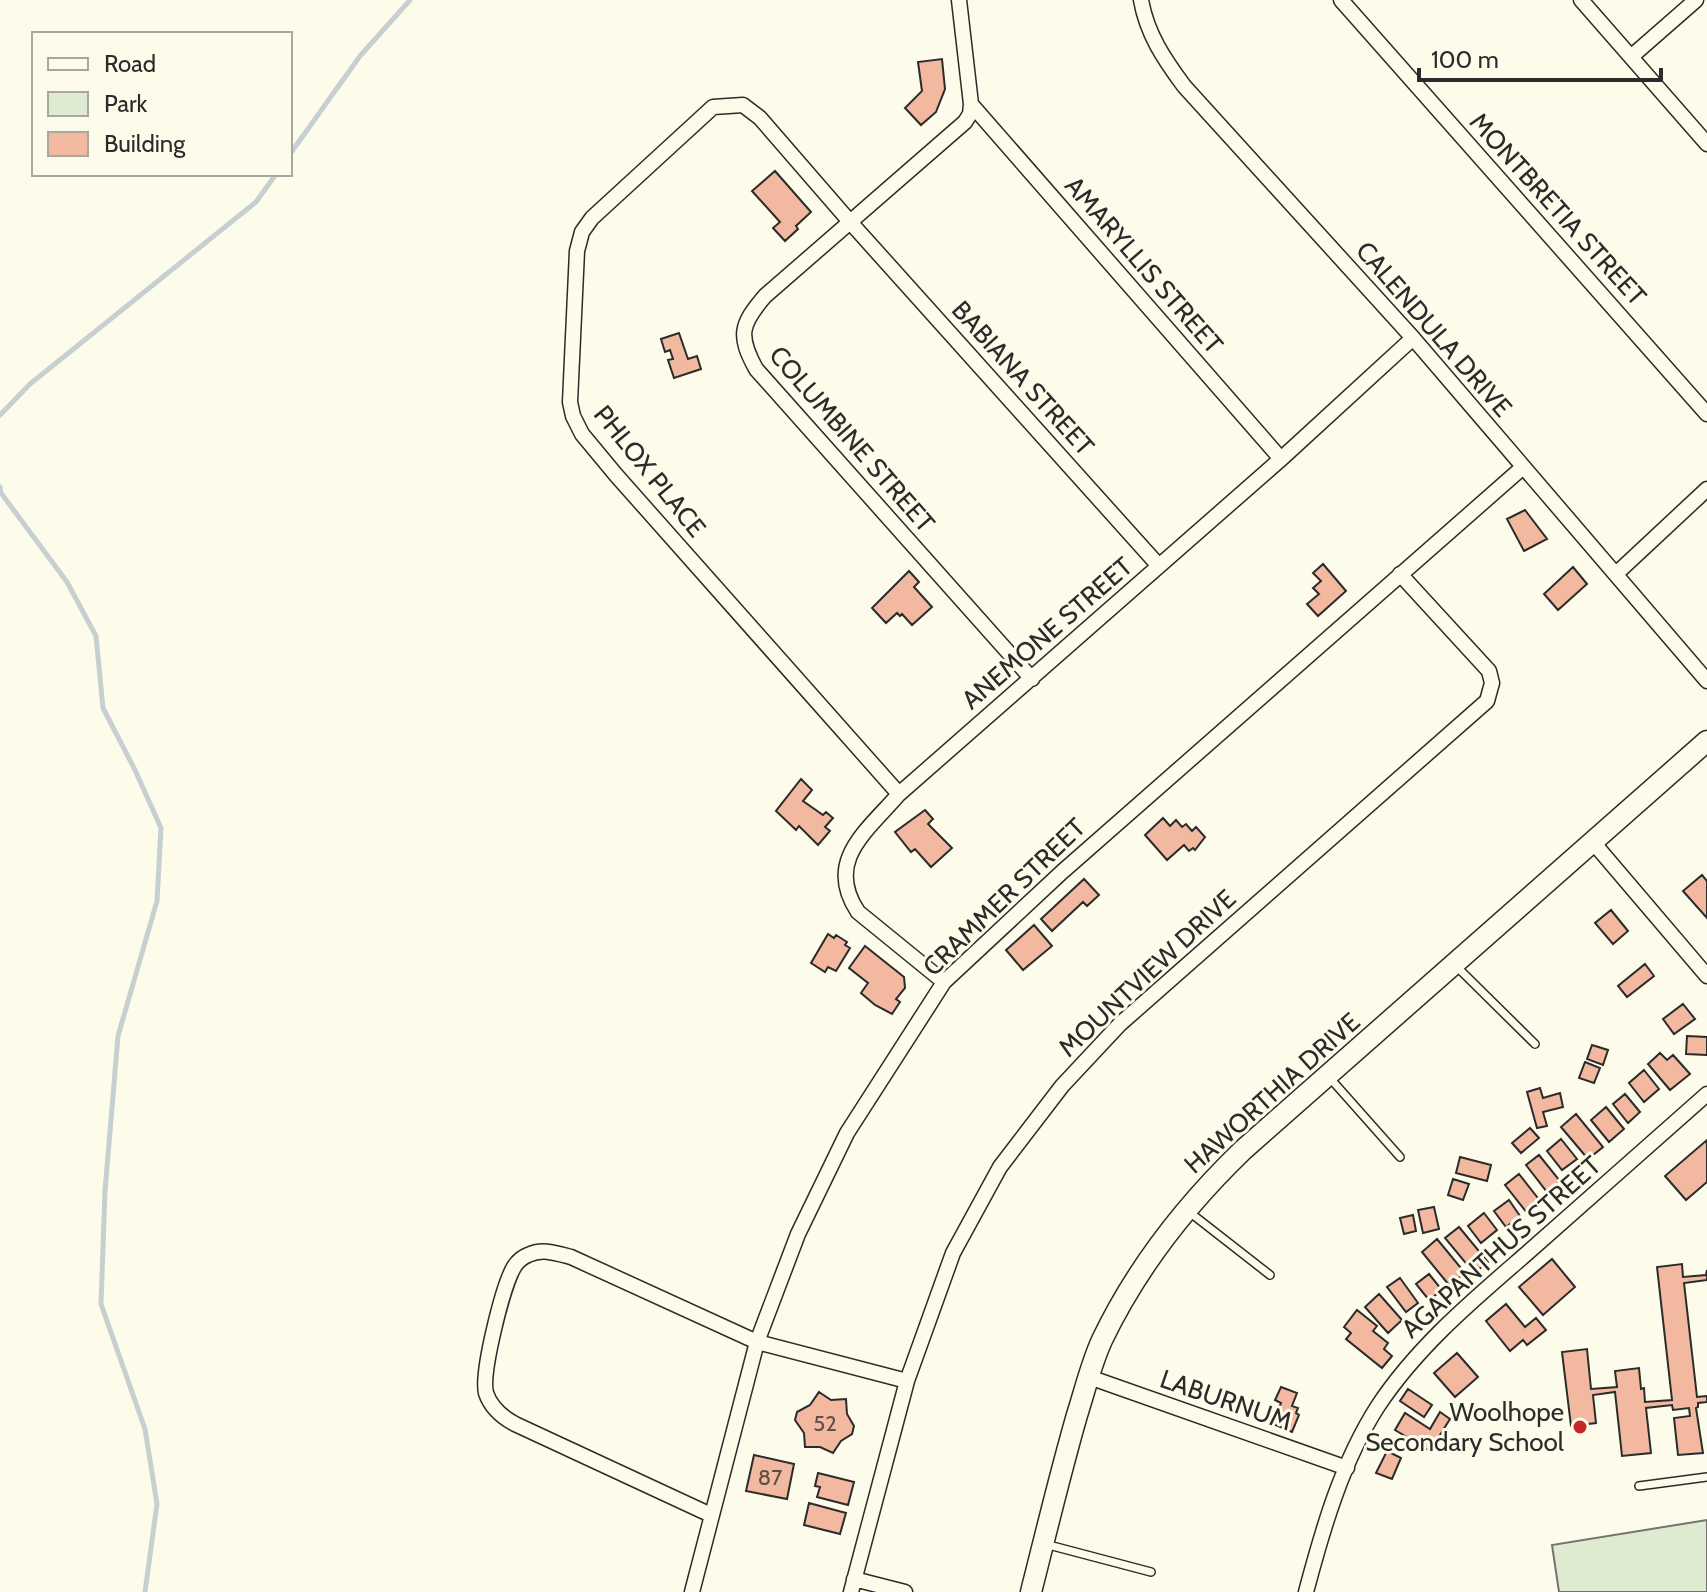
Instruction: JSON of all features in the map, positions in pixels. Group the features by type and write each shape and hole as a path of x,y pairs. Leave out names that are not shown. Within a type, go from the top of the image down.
{"street":[{"path":"959,0 971,104"},
{"name":"CALENDULA DRIVE","path":"1141,0 1148,28 1159,52 1184,86 1413,338 1707,681"},
{"name":"MONTBRETIA STREET","path":"1341,0 1707,414"},
{"path":"1581,0 1707,144"},
{"path":"1632,56 1696,0"},
{"name":"COLUMBINE STREET","path":"971,104 970,114 956,131 765,296 749,315 744,346 762,377 1032,679"},
{"name":"AMARYLLIS STREET","path":"971,104 1281,459"},
{"name":"PHLOX PLACE","path":"851,223 760,118 743,105 713,107 592,218 582,232 577,251 570,402 582,434 899,794"},
{"name":"BABIANA STREET","path":"851,223 1159,566"},
{"name":"ANEMONE STREET","path":"944,982 858,912 849,899 845,883 844,872 849,854 899,794 1281,459 1413,338"},
{"name":"CRAMMER STREET","path":"692,1592 757,1342 798,1234 847,1133 944,982 1052,881 1522,468"},
{"path":"1617,573 1707,489"},
{"name":"MOUNTVIEW DRIVE","path":"852,1586 907,1381 953,1253 1000,1167 1062,1086 1120,1024 1487,701 1492,683 1489,671 1400,574"},
{"name":"HAWORTHIA DRIVE","path":"1031,1592 1063,1461 1101,1342 1124,1299 1186,1209 1217,1175 1707,741"},
{"path":"1592,841 1707,976"},
{"name":"AGAPANTHUS STREET","path":"1306,1592 1332,1502 1347,1468 1377,1408 1411,1362 1453,1319 1707,1094"},
{"path":"711,1515 500,1415 486,1393 485,1379 506,1285 515,1264 527,1255 539,1251 571,1257 757,1342 907,1381"},
{"name":"LABURNUM","path":"1089,1377 1347,1468"},
{"path":"852,1586 905,1592"}],"lane":[{"path":"1454,964 1535,1044"},
{"path":"1328,1076 1400,1157"},
{"path":"1186,1209 1270,1275"},
{"path":"1639,1486 1707,1477"},
{"path":"1043,1543 1151,1572"}],"green space":[{"path":"1707,1520 1707,1592 1559,1592 1552,1545"}],"building":[{"path":"942,59 945,89 936,112 921,125 905,108 922,91 918,62"},
{"path":"775,171 811,212 785,241 773,228 780,222 752,191"},
{"path":"679,333 688,359 697,356 701,369 674,378 668,360 673,359 670,350 665,352 661,339"},
{"path":"1525,510 1547,539 1524,551 1507,519"},
{"path":"1323,564 1346,591 1318,616 1307,604 1319,594 1313,588 1321,581 1313,573"},
{"path":"1573,567 1587,584 1558,610 1544,594"},
{"path":"909,571 919,582 914,587 932,607 912,625 897,613 886,623 872,608"},
{"path":"801,779 812,790 803,801 833,818 825,827 830,831 818,845 799,826 796,830 776,811"},
{"path":"925,810 933,819 928,824 952,848 931,867 915,849 911,852 895,832"},
{"path":"1163,818 1170,826 1176,820 1192,831 1196,827 1205,837 1195,850 1189,851 1184,845 1167,860 1145,835"},
{"path":"1702,875 1707,881 1707,918 1683,891"},
{"path":"1084,879 1099,895 1087,906 1083,902 1052,931 1041,919"},
{"path":"1611,910 1628,931 1613,944 1595,923"},
{"path":"1034,925 1052,946 1023,970 1006,950"},
{"path":"828,934 847,942 845,945 850,948 836,971 828,967 825,972 811,963"},
{"path":"865,946 904,977 905,988 896,999 900,1002 892,1014 861,993 868,983 849,968"},
{"path":"1645,964 1654,976 1627,997 1618,986"},
{"path":"1683,1004 1695,1019 1674,1034 1663,1019"},
{"path":"1687,1036 1707,1037 1707,1055 1686,1054"},
{"path":"1592,1045 1608,1050 1603,1065 1587,1059"},
{"path":"1660,1053 1667,1060 1673,1055 1690,1074 1670,1090 1648,1064"},
{"path":"1585,1062 1600,1068 1594,1083 1579,1078"},
{"path":"1644,1070 1659,1089 1644,1102 1629,1083"},
{"path":"1540,1088 1543,1098 1560,1093 1563,1107 1543,1112 1547,1126 1537,1128 1527,1092"},
{"path":"1625,1094 1640,1112 1628,1123 1613,1104"},
{"path":"1606,1107 1624,1129 1609,1142 1591,1120"},
{"path":"1576,1114 1603,1147 1588,1159 1561,1127"},
{"path":"1530,1128 1539,1138 1521,1153 1512,1143"},
{"path":"1561,1139 1577,1159 1562,1170 1547,1151"},
{"path":"1707,1140 1707,1182 1686,1200 1665,1176"},
{"path":"1539,1155 1560,1181 1547,1192 1526,1165"},
{"path":"1460,1157 1491,1165 1487,1181 1456,1173"},
{"path":"1519,1174 1541,1202 1527,1213 1505,1185"},
{"path":"1453,1179 1469,1184 1463,1200 1448,1195"},
{"path":"1509,1200 1520,1216 1506,1227 1494,1211"},
{"path":"1434,1207 1439,1229 1423,1233 1418,1210"},
{"path":"1484,1213 1497,1230 1481,1243 1468,1226"},
{"path":"1413,1215 1416,1231 1404,1234 1400,1218"},
{"path":"1459,1227 1488,1262 1474,1273 1445,1238"},
{"path":"1437,1239 1465,1273 1449,1285 1422,1252"},
{"path":"1552,1259 1575,1287 1543,1315 1519,1287"},
{"path":"1682,1264 1683,1277 1706,1275 1707,1270 1707,1280 1684,1283 1697,1397 1707,1396 1707,1402 1698,1403 1696,1408 1703,1453 1678,1455 1674,1418 1690,1416 1689,1408 1673,1410 1672,1405 1646,1408 1651,1453 1622,1456 1615,1392 1593,1395 1596,1423 1571,1426 1562,1352 1587,1349 1591,1389 1617,1387 1615,1371 1639,1368 1645,1402 1672,1400 1657,1267"},
{"path":"1429,1274 1442,1290 1429,1300 1416,1284"},
{"path":"1400,1278 1418,1303 1406,1312 1387,1287"},
{"path":"1379,1294 1402,1320 1388,1333 1365,1307"},
{"path":"1506,1304 1525,1327 1536,1318 1546,1330 1527,1345 1523,1340 1510,1351 1486,1321"},
{"path":"1357,1310 1377,1326 1373,1331 1388,1343 1384,1349 1392,1356 1382,1368 1346,1339 1351,1333 1344,1327"},
{"path":"1457,1353 1478,1377 1455,1397 1434,1373"},
{"path":"1281,1387 1297,1393 1292,1406 1298,1408 1296,1413 1299,1415 1292,1432 1266,1421 1272,1407 1278,1410 1281,1403 1275,1400"},
{"path":"1408,1389 1432,1405 1424,1417 1400,1401"},
{"path":"819,1392 831,1400 846,1399 847,1414 854,1426 852,1434 841,1441 833,1453 820,1447 805,1447 804,1433 795,1420 797,1412 810,1405"},
{"path":"1440,1412 1450,1419 1430,1451 1395,1430 1405,1413 1430,1429"},
{"path":"1387,1451 1401,1458 1392,1479 1376,1473"},
{"path":"754,1455 794,1464 787,1499 746,1491"},
{"path":"818,1473 854,1482 848,1505 817,1497 820,1487 815,1486"},
{"path":"809,1503 846,1513 840,1534 804,1525"}],"waterway":[{"path":"292,151 360,56 410,0"},
{"path":"0,415 30,384 256,202 275,176"},
{"path":"0,487 1,493 67,582 96,636 103,708 161,828 157,901 118,1036 105,1191 101,1304 145,1429 157,1504 145,1592"}],"place":[{"name":"Woolhope Secondary School","path":"1580,1427"}]}
